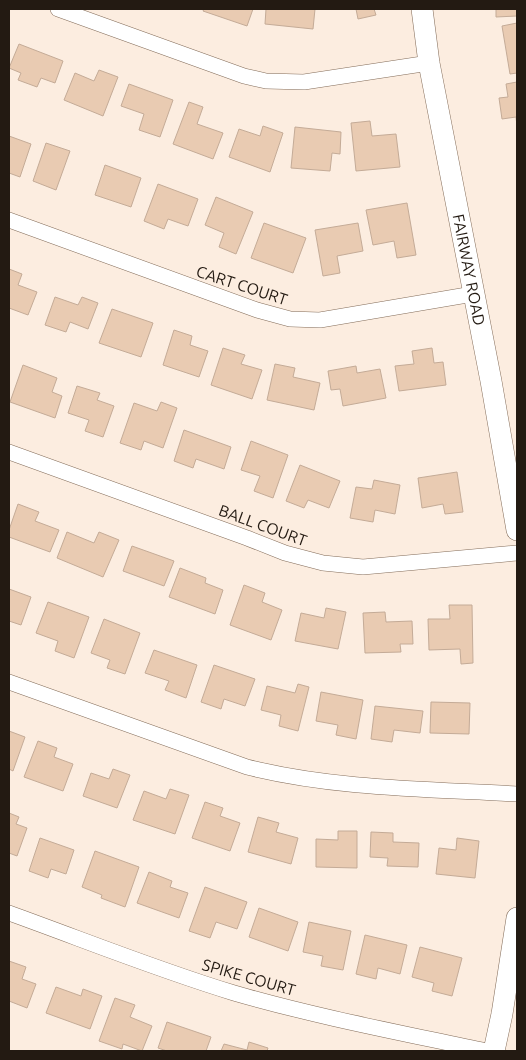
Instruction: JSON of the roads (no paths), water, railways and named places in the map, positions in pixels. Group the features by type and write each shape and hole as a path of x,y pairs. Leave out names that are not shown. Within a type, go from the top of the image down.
{"street":[{"path":"58,9 244,76 266,81 304,82 429,63"},
{"name":"FAIRWAY ROAD","path":"422,9 429,63 497,410 517,530"},
{"name":"CART COURT","path":"9,220 257,310 290,319 334,319 473,294"},
{"name":"BALL COURT","path":"9,452 248,538 284,553 323,563 376,566 517,553"},
{"path":"9,682 247,767 283,776 319,782 517,794"},
{"name":"SPIKE COURT","path":"9,913 176,974 235,993 486,1051"},
{"path":"494,1051 502,1014 517,918"}]}
